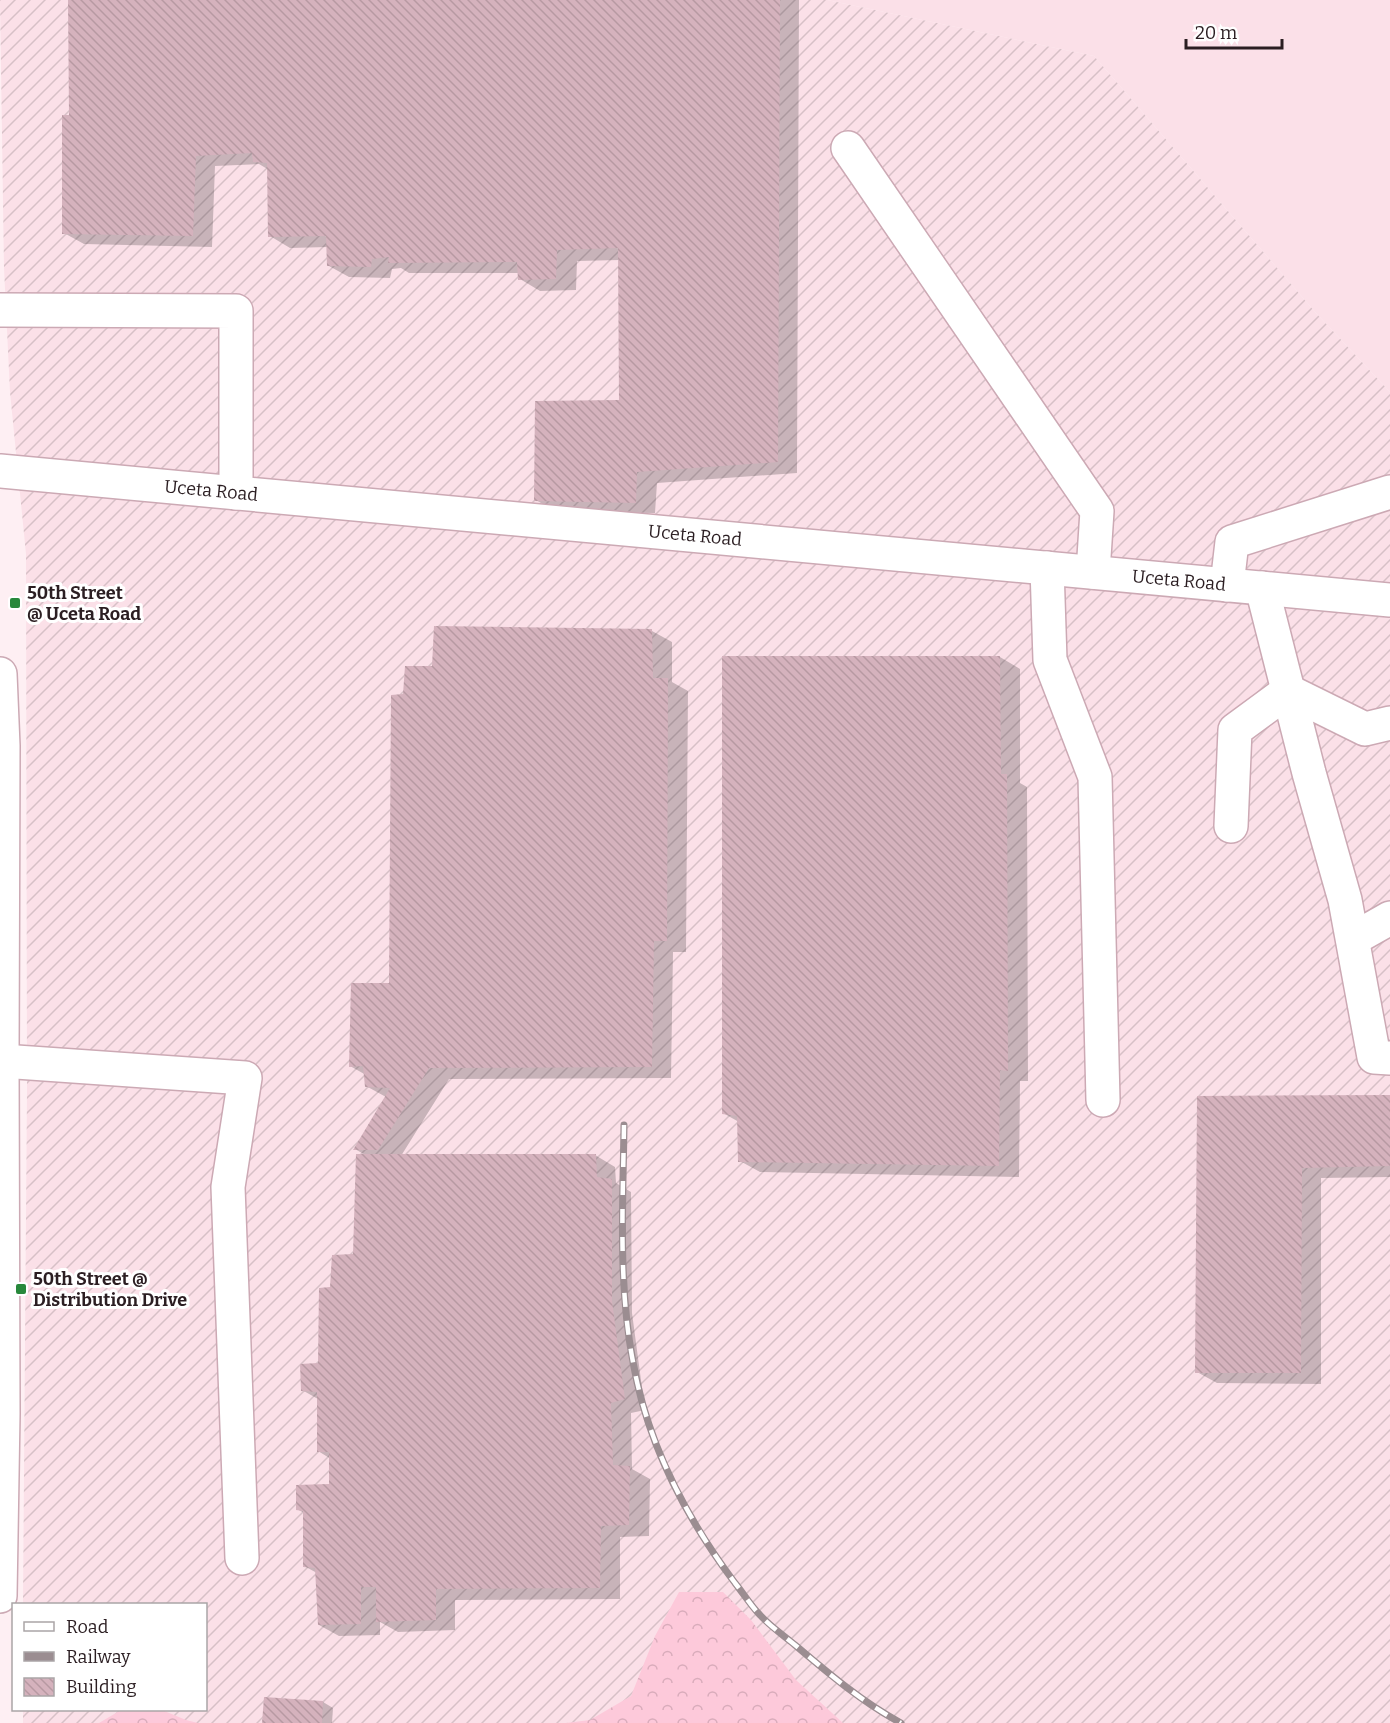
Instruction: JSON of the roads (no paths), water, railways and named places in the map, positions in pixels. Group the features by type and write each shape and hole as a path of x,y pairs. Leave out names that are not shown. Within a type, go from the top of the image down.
{"street":[{"path":"848,148 1096,511 1093,572"},
{"path":"0,310 236,311 236,492"},
{"name":"Uceta Road","path":"0,471 1390,600"},
{"path":"1227,585 1232,542 1390,492"},
{"path":"1047,568 1050,660 1095,777 1103,1100"},
{"path":"1262,588 1309,773 1345,900 1374,1057 1390,1058"},
{"path":"0,674 3,746 1,1060 3,1414 0,1596"},
{"path":"1288,691 1365,729 1390,723"},
{"path":"1231,826 1235,730 1288,691"},
{"path":"1353,939 1390,918"},
{"path":"1,1060 245,1077 228,1186 242,1558"}],"railway":[{"path":"624,1125 622,1244 628,1333 639,1392 671,1478 700,1532 760,1615 846,1687 901,1723"}],"place":[{"name":"50th Street @ Uceta Road","path":"15,603"},
{"name":"50th Street @ Distribution Drive","path":"21,1289"}]}
